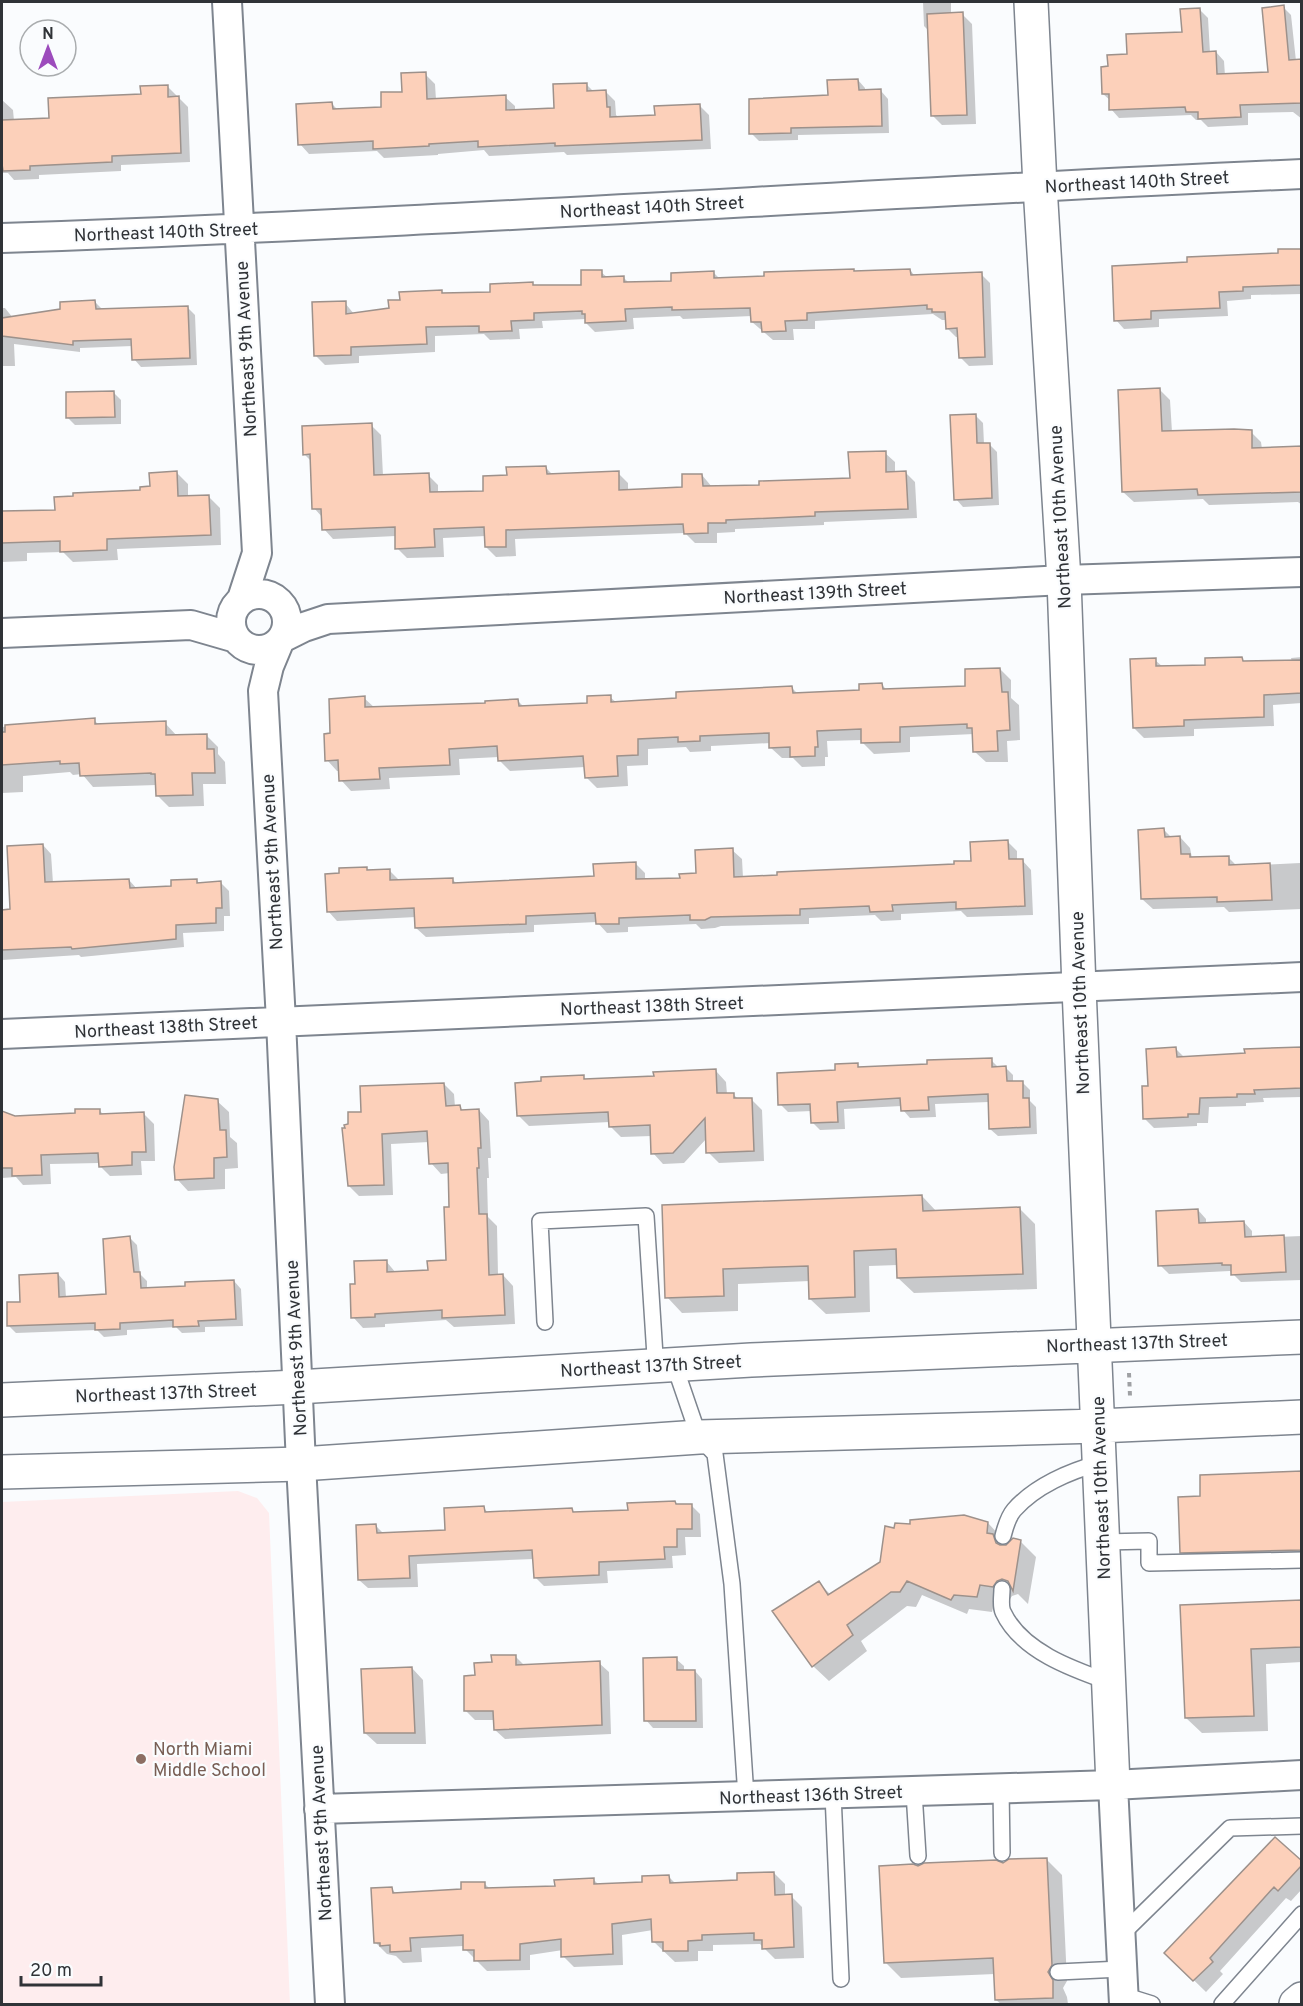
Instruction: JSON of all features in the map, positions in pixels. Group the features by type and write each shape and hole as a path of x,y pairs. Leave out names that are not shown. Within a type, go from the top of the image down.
{"street":[{"name":"Northeast 9th Avenue","path":"227,2 257,553 280,603"},
{"name":"Northeast 10th Avenue","path":"1031,2 1064,580 1079,988 1123,1990"},
{"name":"Northeast 140th Street","path":"2,238 239,230 1302,174"},
{"name":"Northeast 9th Avenue","path":"241,601 257,553"},
{"name":"Northeast 139th Street","path":"281,640 304,627 328,619 1064,580 1302,572"},
{"path":"2,633 191,625 238,640 255,650 272,647 281,640 287,626 287,617 280,603 270,596 261,594 251,595 191,625"},
{"path":"238,640 231,625 232,615 241,601"},
{"name":"Northeast 139th Street","path":"280,603 328,619"},
{"name":"Northeast 9th Avenue","path":"238,640 263,691"},
{"name":"Northeast 9th Avenue","path":"281,640 269,666 263,691 330,2004"},
{"name":"Northeast 138th Street","path":"2,1034 1302,977"},
{"name":"Northeast 137th Street","path":"2,1400 297,1387 674,1364 1302,1336"},
{"path":"2,1472 301,1464 699,1437 1098,1426 1302,1417"},
{"name":"Northeast 136th Street","path":"319,1809 1001,1789 1302,1775"},
{"path":"1296,2004 1302,1999"}],"lane":[{"path":"545,1322 540,1221 646,1216 656,1356 674,1364 699,1437 715,1454 731,1572 746,1797"},
{"path":"1003,1536 1014,1511 1032,1496 1074,1470 1100,1463"},
{"path":"1103,1542 1149,1541 1149,1563 1302,1560"},
{"path":"1002,1589 1002,1611 1020,1635 1040,1652 1079,1672 1109,1682"},
{"path":"1001,1789 1002,1853"},
{"path":"914,1792 918,1856"},
{"path":"833,1794 841,1979"},
{"path":"1120,1936 1230,1828 1302,1826"},
{"path":"1221,2004 1302,1914"},
{"path":"1058,1972 1123,1990 1152,2004"}],"path":[{"path":"1129,1366 1130,1403"}],"shaded area":[{"name":"North Miami Middle School","path":"238,1491 257,1498 269,1513 290,2004 2,2004 2,1502"}],"building":[{"path":"1284,5 1289,60 1302,59 1302,103 1240,105 1241,117 1198,119 1198,112 1186,112 1185,107 1109,110 1109,94 1102,94 1101,67 1108,66 1107,55 1127,54 1126,34 1182,32 1180,9 1200,8 1203,52 1216,51 1217,74 1268,72 1262,8"},
{"path":"963,12 967,115 931,116 927,14"},
{"path":"426,72 427,99 506,95 506,110 554,108 553,84 587,83 587,91 606,90 610,117 655,115 654,106 700,104 702,140 478,147 478,141 373,149 373,141 298,145 296,104 332,102 333,109 381,107 381,92 402,92 401,73"},
{"path":"858,79 859,90 881,89 882,126 791,128 791,133 749,134 749,99 828,95 827,80"},
{"path":"168,85 168,97 179,96 181,153 112,156 112,162 30,166 30,170 3,171 2,120 49,118 48,98 141,94 140,86"},
{"path":"1278,249 1302,249 1302,285 1243,287 1243,291 1219,292 1220,308 1151,311 1151,319 1114,321 1112,266 1187,262 1187,257 1278,253"},
{"path":"854,269 854,271 910,269 911,275 982,272 985,357 959,358 957,328 946,329 945,312 932,312 932,309 927,309 927,305 807,313 807,320 785,321 786,331 762,332 761,322 751,322 750,308 625,309 626,321 585,323 585,314 582,314 582,311 534,313 534,320 511,321 512,331 479,332 479,326 426,327 427,344 351,347 351,355 314,356 312,302 346,301 346,314 389,308 388,300 400,300 399,292 442,290 442,293 490,292 490,284 533,282 533,285 581,285 581,270 602,270 602,277 624,276 624,282 671,281 671,273 714,271 714,278 764,276 764,272"},
{"path":"95,300 96,309 188,306 190,358 132,360 131,339 73,341 73,345 2,336 2,318 60,309 60,302"},
{"path":"1160,388 1162,431 1252,430 1252,448 1302,446 1302,492 1198,495 1197,489 1122,492 1118,390"},
{"path":"114,391 115,417 66,418 66,392"},
{"path":"976,414 977,443 990,443 992,498 954,500 950,415"},
{"path":"372,423 374,475 429,473 430,492 483,491 483,476 507,475 506,467 546,466 547,474 619,471 619,490 682,487 682,474 702,474 703,486 759,485 759,481 850,478 848,452 886,451 886,472 906,471 908,509 815,512 815,516 726,520 726,523 708,523 708,533 684,534 683,524 506,530 506,547 485,547 484,527 434,529 435,547 395,549 395,527 322,530 321,509 312,509 310,454 303,455 302,426"},
{"path":"177,471 178,496 209,495 211,535 107,539 107,550 60,552 60,541 2,543 2,511 55,510 54,497 73,496 73,493 140,490 140,487 150,486 149,473"},
{"path":"1242,657 1243,661 1302,660 1302,693 1264,695 1264,717 1184,720 1184,726 1133,728 1130,659 1156,658 1156,666 1205,665 1205,658"},
{"path":"1000,668 1002,692 1008,692 1010,730 997,731 998,751 973,752 972,728 967,728 967,724 900,727 900,742 861,743 861,729 817,731 818,747 815,747 815,756 790,757 790,747 769,748 769,733 700,736 700,741 678,742 678,737 638,739 638,755 617,756 618,776 585,778 583,756 498,761 497,746 449,749 450,765 379,768 380,779 339,781 338,760 325,761 324,734 330,733 329,699 365,696 365,707 485,703 485,701 518,699 519,706 587,703 587,696 611,695 611,702 676,698 676,692 792,686 793,693 859,690 859,684 882,683 883,689 965,686 965,669"},
{"path":"95,718 95,724 166,721 166,735 207,734 207,749 214,749 215,773 192,773 193,795 156,796 155,774 151,773 80,776 79,763 60,764 60,761 2,765 2,732 5,732 5,725"},
{"path":"1164,828 1165,837 1180,836 1181,854 1190,854 1190,857 1229,856 1229,865 1270,863 1272,900 1217,902 1217,897 1141,899 1138,830"},
{"path":"1008,840 1009,859 1023,859 1025,906 956,909 956,902 892,905 893,911 870,912 869,906 800,909 800,915 711,917 705,920 690,920 690,915 619,918 619,924 596,924 595,913 526,916 526,924 415,928 414,908 327,912 325,874 339,873 339,868 390,869 390,880 453,878 453,883 594,876 593,864 636,862 636,879 680,878 679,874 696,873 695,850 733,848 734,877 777,875 777,872 954,864 954,861 971,861 970,842"},
{"path":"43,844 45,882 129,879 130,888 171,886 171,880 197,879 197,883 221,881 222,908 216,908 216,923 176,925 176,939 72,949 71,947 2,950 2,910 10,909 7,846"},
{"path":"1176,1047 1177,1057 1245,1053 1244,1049 1302,1047 1302,1088 1254,1090 1255,1094 1237,1094 1237,1097 1200,1098 1199,1114 1188,1114 1188,1117 1143,1119 1142,1086 1148,1086 1146,1049"},
{"path":"992,1058 992,1067 1006,1066 1007,1081 1023,1081 1023,1098 1029,1098 1030,1127 989,1129 988,1094 928,1097 929,1110 901,1111 900,1098 837,1102 838,1122 811,1123 810,1104 778,1105 777,1073 835,1070 835,1064 858,1063 858,1067 927,1064 927,1060"},
{"path":"716,1069 717,1093 734,1093 734,1098 752,1098 754,1151 706,1153 705,1118 673,1153 651,1154 650,1125 609,1127 608,1112 517,1116 515,1083 541,1081 541,1077 584,1075 584,1079 654,1076 653,1072"},
{"path":"444,1083 446,1106 460,1105 461,1110 479,1109 481,1148 478,1148 479,1168 477,1168 479,1214 487,1214 489,1275 503,1274 505,1315 442,1318 442,1310 375,1314 375,1317 351,1318 350,1284 355,1284 354,1261 387,1260 387,1272 428,1270 427,1261 446,1260 444,1207 449,1207 448,1163 429,1164 427,1131 382,1134 384,1185 348,1186 342,1128 348,1124 348,1112 361,1112 360,1086"},
{"path":"185,1095 218,1099 220,1130 226,1130 227,1157 214,1158 214,1178 175,1180 174,1167"},
{"path":"75,1109 100,1109 100,1114 144,1112 146,1152 132,1152 132,1165 99,1167 98,1153 41,1155 42,1175 12,1176 12,1168 2,1168 2,1111 15,1116 75,1113"},
{"path":"922,1195 923,1211 1020,1207 1023,1274 897,1278 896,1249 854,1251 855,1297 809,1299 808,1266 723,1269 724,1296 665,1298 662,1205"},
{"path":"1198,1209 1199,1223 1244,1221 1245,1237 1284,1235 1286,1272 1231,1275 1231,1265 1222,1265 1222,1263 1158,1266 1156,1211"},
{"path":"130,1236 134,1272 140,1272 141,1288 185,1286 185,1282 234,1280 236,1319 198,1321 199,1326 173,1327 173,1320 120,1323 120,1329 95,1330 95,1323 7,1326 7,1302 20,1302 19,1275 58,1273 59,1297 106,1294 103,1239"},
{"path":"1302,1471 1302,1550 1180,1553 1178,1497 1200,1496 1200,1475"},
{"path":"675,1501 676,1504 692,1504 692,1529 677,1529 677,1547 664,1547 665,1559 599,1562 599,1575 534,1578 532,1550 409,1556 410,1578 358,1580 356,1525 376,1524 377,1533 445,1530 444,1508 484,1506 485,1512 572,1508 573,1512 628,1510 627,1503"},
{"path":"964,1515 988,1522 987,1533 993,1534 996,1543 1000,1545 1006,1545 1013,1538 1021,1540 1013,1591 1008,1581 1002,1579 997,1581 993,1587 980,1585 977,1597 954,1595 951,1600 907,1581 900,1592 891,1592 847,1625 853,1635 812,1667 772,1611 819,1581 828,1595 880,1562 885,1526 894,1528 895,1523 910,1524 910,1520"},
{"path":"1302,1600 1302,1647 1251,1649 1254,1716 1185,1718 1180,1605"},
{"path":"491,1655 516,1655 516,1665 600,1661 602,1725 494,1730 493,1711 464,1711 464,1676 475,1675 474,1663 492,1662"},
{"path":"677,1657 677,1670 695,1670 696,1721 644,1721 643,1658"},
{"path":"412,1667 415,1733 364,1733 361,1669"},
{"path":"1275,1837 1302,1861 1302,1865 1278,1891 1274,1887 1210,1958 1213,1962 1193,1981 1164,1953"},
{"path":"1047,1858 1052,1965 1048,1972 1053,1980 1053,1998 995,2000 993,1958 884,1963 879,1866 913,1864 918,1866 924,1863 996,1860 1003,1863 1009,1859"},
{"path":"774,1872 775,1895 792,1894 794,1947 762,1949 762,1940 754,1940 754,1933 702,1935 702,1940 688,1941 688,1951 663,1951 663,1942 652,1942 651,1919 612,1924 613,1954 561,1957 561,1939 520,1944 520,1960 474,1961 474,1950 463,1950 463,1935 410,1938 411,1951 390,1952 390,1945 380,1946 380,1943 374,1943 371,1888 392,1887 393,1893 461,1889 461,1882 485,1882 485,1888 555,1886 554,1880 594,1878 594,1884 642,1882 642,1876 669,1875 670,1883 737,1880 737,1873"}],"place":[{"name":"North Miami Middle School","path":"141,1759"}]}
